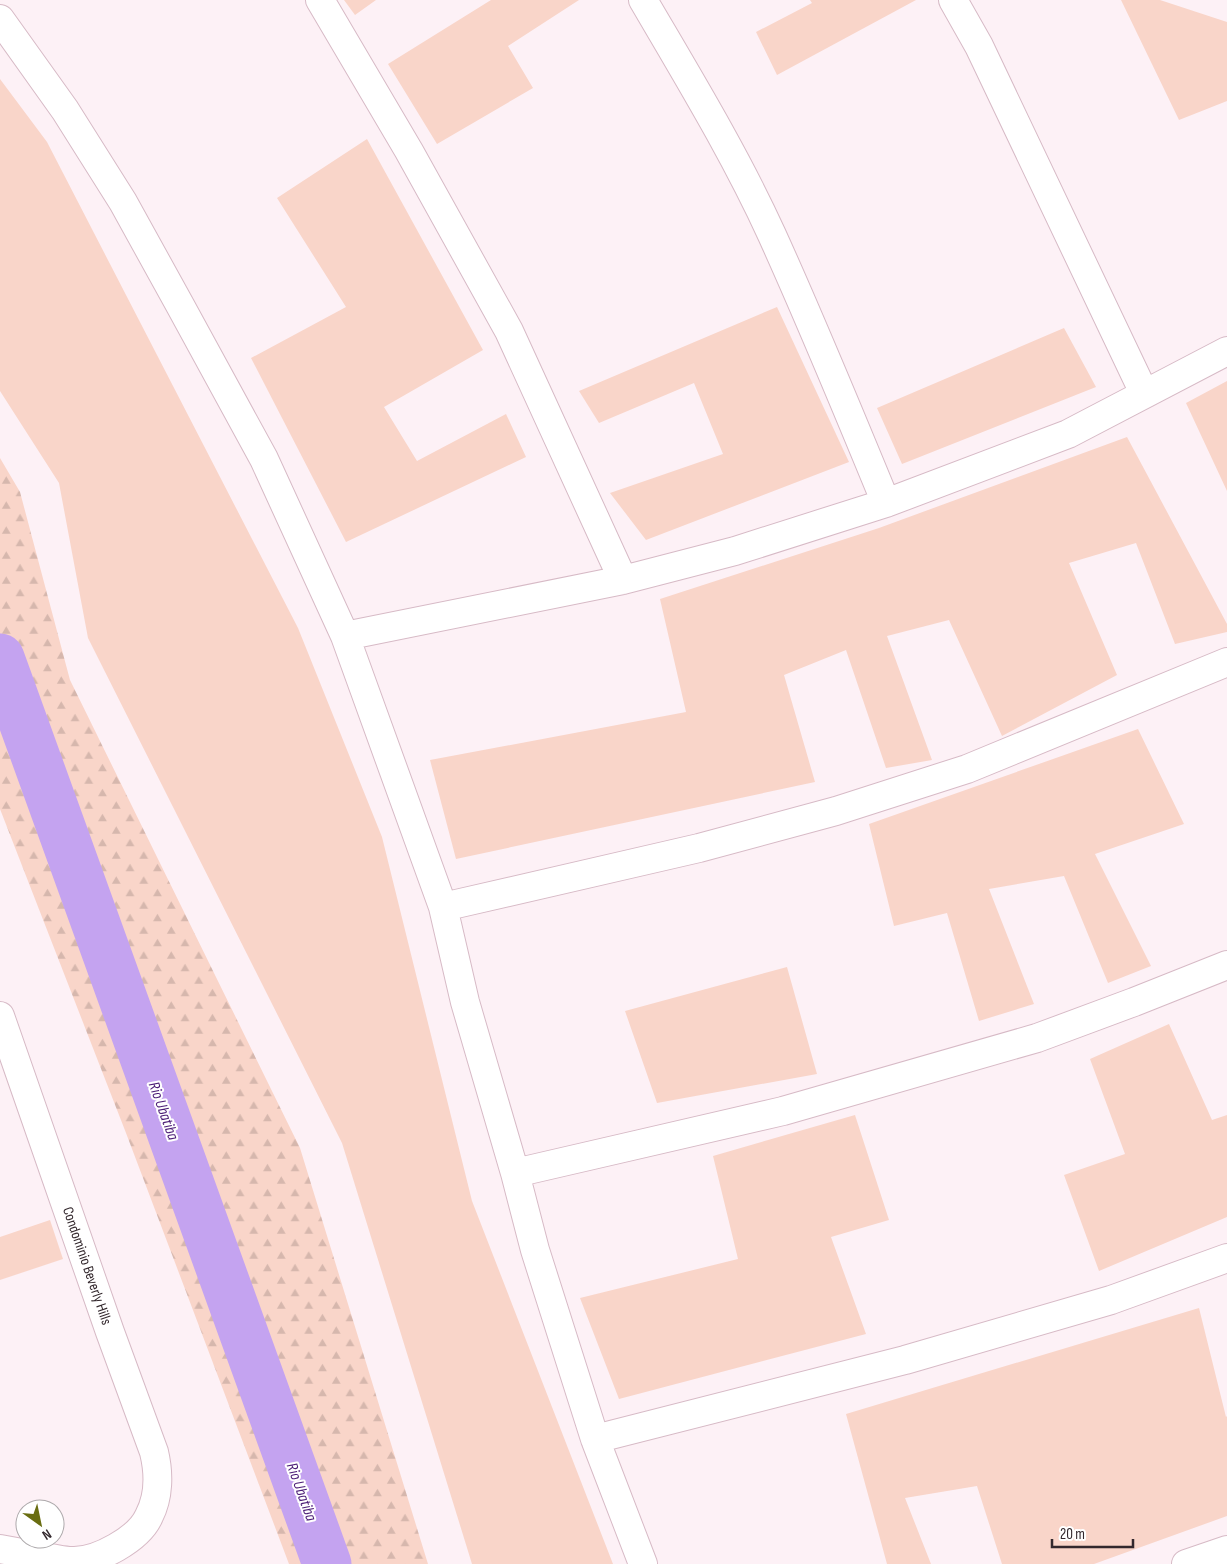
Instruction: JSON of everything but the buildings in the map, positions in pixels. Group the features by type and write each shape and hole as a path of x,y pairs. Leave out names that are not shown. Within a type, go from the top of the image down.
{"street":[{"path":"320,0 409,151 509,331 623,580"},
{"path":"642,0 722,138 771,234 830,367 886,503"},
{"path":"953,0 980,46 1144,393"},
{"path":"975,0 974,9 980,46"},
{"path":"0,19 70,118 123,202 264,459 345,636 443,907 465,1002 515,1173 535,1250 595,1439 643,1564"},
{"path":"345,636 623,580 735,551 886,503 1068,434 1227,351"},
{"path":"443,907 699,848 836,811 967,769 1227,662"},
{"path":"515,1173 783,1111 1037,1038 1227,965"},
{"name":"Condominio Beverly Hills","path":"0,1016 158,1467 158,1484 149,1517 138,1531 114,1549 98,1557 73,1562 0,1549"},
{"path":"595,1439 904,1360 1111,1300 1227,1258"},
{"path":"1186,1564 1227,1550"}],"green space":[{"path":"344,0 376,0 355,15"},
{"path":"491,0 579,0 508,46 533,88 437,144 388,64"},
{"path":"810,0 916,0 777,75 756,32 812,3"},
{"path":"1121,0 1160,0 1227,22 1227,101 1179,120"},
{"path":"0,79 47,142 298,628 382,837 472,1201 613,1564 472,1564 342,1143 88,638 59,483 0,391"},
{"path":"367,139 483,350 384,407 417,461 506,414 526,457 346,542 251,358 346,307 277,198"},
{"path":"777,307 849,462 646,540 610,493 723,454 694,383 599,423 579,391"},
{"path":"1064,328 1096,387 902,464 877,408"},
{"path":"1227,381 1227,491 1186,403"},
{"path":"1127,437 1227,624 1227,632 1175,644 1136,543 1069,563 1117,675 1002,736 949,620 887,636 932,760 886,768 846,650 784,675 815,782 456,859 430,760 686,712 660,599 879,528"},
{"path":"0,458 20,492 70,680 300,1148 428,1564 289,1564 126,1133 0,809"},
{"path":"1138,729 1184,824 1095,854 1151,966 1108,983 1064,876 989,889 1034,1004 979,1021 947,913 894,926 869,824"},
{"path":"787,967 817,1074 657,1103 625,1011"},
{"path":"1169,1024 1212,1120 1227,1115 1227,1217 1099,1271 1064,1175 1125,1154 1090,1059"},
{"path":"855,1115 889,1220 831,1237 866,1334 619,1399 580,1298 738,1259 713,1156"},
{"path":"50,1220 63,1259 0,1280 0,1237"},
{"path":"1199,1308 1227,1416 1227,1516 1094,1564 1002,1564 977,1486 905,1498 931,1564 887,1564 846,1414"}],"waterway":[{"name":"Rio Ubatiba","path":"0,658 327,1564"}]}
